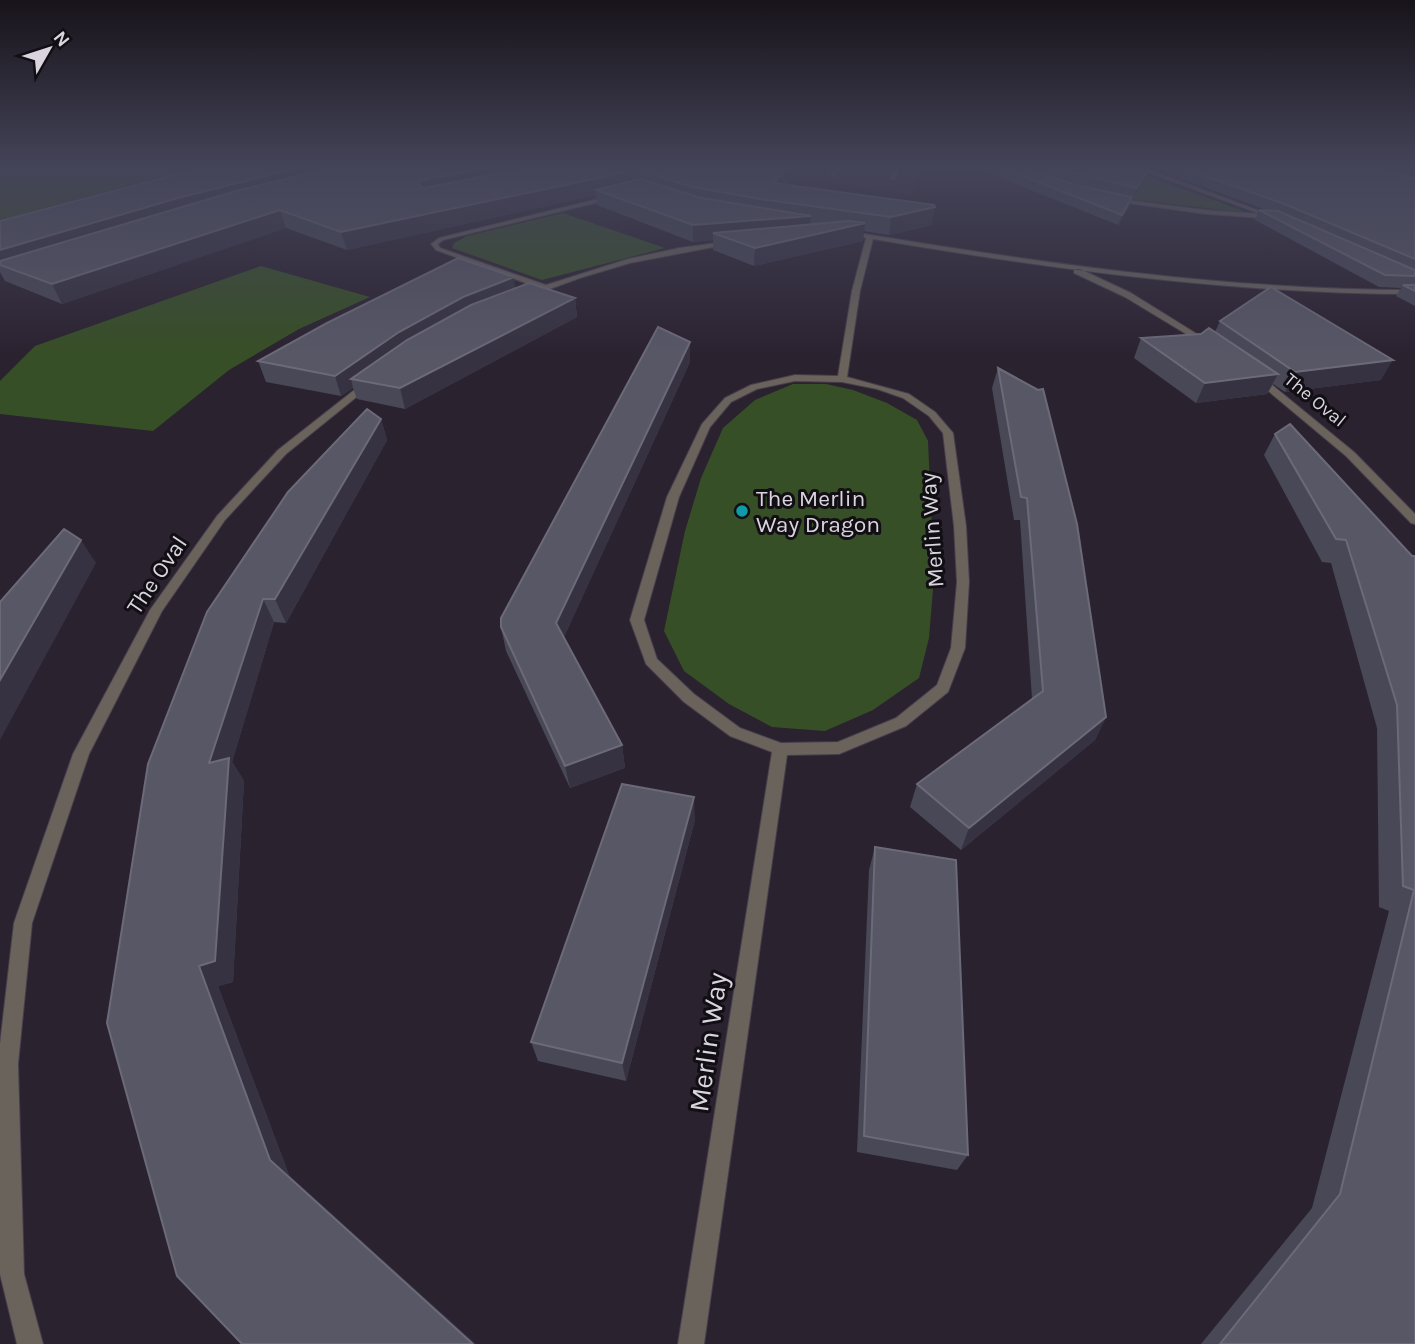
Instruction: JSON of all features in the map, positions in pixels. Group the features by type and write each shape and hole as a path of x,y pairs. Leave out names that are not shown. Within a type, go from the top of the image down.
{"street":[{"path":"476,231 442,239 435,244 438,249 545,288"},
{"path":"840,233 1066,266 1316,290 1415,292"},
{"path":"842,379 856,291 870,237"},
{"path":"521,298 592,270 650,254 741,242"},
{"path":"1066,266 1128,295 1218,349"},
{"name":"The Oval","path":"30,1344 12,1274 8,1064 23,923 81,754 156,610 221,518 282,452 386,371"},
{"name":"The Oval","path":"1250,372 1350,454 1415,521"},
{"name":"Merlin Way","path":"795,378 842,379 906,396 932,414 948,433 963,582 958,648 943,688 901,722 839,748 780,749 735,732 689,698 650,661 638,620 673,497 705,426 728,400 754,387 795,378"},
{"name":"Merlin Way","path":"691,1344 780,749"}],"green space":[{"path":"489,231 615,231 665,248 542,280 452,248 454,243 467,236"},
{"path":"261,266 370,297 299,329 229,370 153,431 0,414 0,381 35,346"},
{"path":"793,384 826,384 853,390 887,403 917,420 928,441 934,577 929,638 919,678 873,710 825,731 772,727 729,704 684,671 664,631 685,531 701,478 723,428 755,400"}],"building":[{"path":"0,231 66,231 0,250"},
{"path":"102,231 216,231 52,284 0,265 0,261"},
{"path":"739,231 831,231 755,248 713,233"},
{"path":"1299,231 1324,231 1415,270 1415,276 1385,275"},
{"path":"1348,231 1415,231 1415,259"},
{"path":"458,258 514,277 463,297 399,332 335,376 258,361 327,323"},
{"path":"529,283 575,298 400,388 351,379 407,340 471,305"},
{"path":"1403,285 1415,285 1415,291"},
{"path":"1271,287 1393,360 1295,372 1220,321"},
{"path":"658,327 690,342 556,623 622,745 565,766 501,627 501,618"},
{"path":"1209,328 1278,374 1205,383 1141,338 1201,334"},
{"path":"998,368 1038,390 1043,389 1077,524 1106,717 969,828 917,784 1043,691 1027,498 1021,497"},
{"path":"367,409 381,419 275,599 263,599 209,763 229,758 215,961 199,966 270,1160 473,1344 242,1344 177,1276 107,1023 148,764 207,612 288,492"},
{"path":"1290,424 1412,556 1415,556 1415,1344 1220,1344 1340,1194 1414,890 1403,886 1397,705 1346,540 1336,539 1275,434"},
{"path":"64,529 81,540 0,680 0,602"},
{"path":"622,784 694,797 622,1063 531,1042"},
{"path":"875,847 956,860 968,1155 864,1136"}],"place":[{"name":"The Merlin Way Dragon","path":"742,511"}]}
